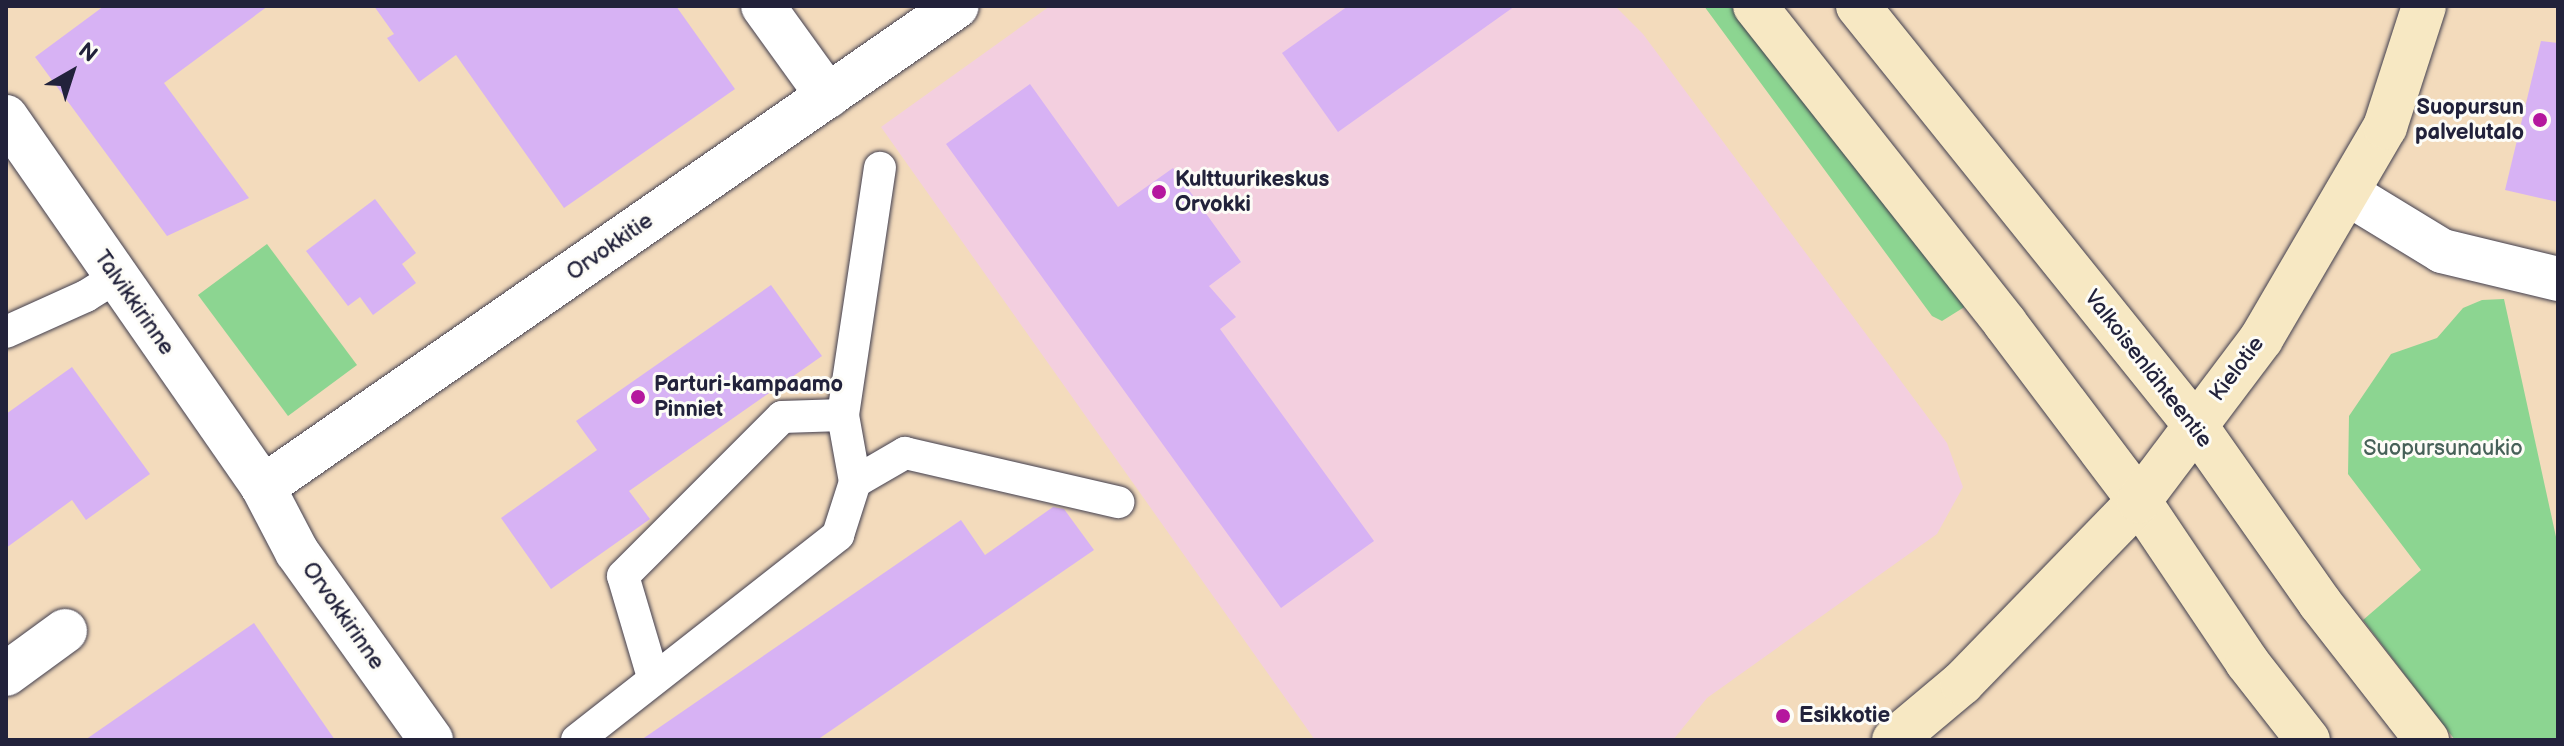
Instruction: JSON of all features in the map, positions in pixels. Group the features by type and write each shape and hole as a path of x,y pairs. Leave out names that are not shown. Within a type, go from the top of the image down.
{"main road":[{"path":"1755,6 2005,323 2139,501 2247,662 2308,740"},
{"name":"Valkoisenlähteentie","path":"1858,6 2195,425 2320,603 2427,740"},
{"name":"Kielotie","path":"1894,740 1962,683 2139,501 2261,339 2385,127 2424,6"}],"street":[{"path":"763,6 828,96"},
{"name":"Orvokkitie","path":"263,487 957,6"},
{"name":"Talvikkirinne","path":"6,117 263,487"},
{"path":"2347,193 2442,251 2558,279"},
{"name":"Orvokkirinne","path":"263,487 297,552 431,740"},
{"path":"6,674 65,631"}],"lane":[{"path":"577,740 653,677 838,535 855,482 843,415 880,168"},
{"path":"6,332 86,296 116,277"},
{"path":"653,677 623,576 782,417 843,415"},
{"path":"855,482 905,453 1118,502"}],"shaded area":[{"path":"1050,6 1615,6 1643,34 1947,443 1963,487 1937,534 1707,698 1673,740 1315,740 881,127"}],"green space":[{"path":"1704,6 1731,6 1776,68 1966,306 1942,321 1932,316"},
{"path":"267,244 357,365 288,416 198,295"},
{"name":"Suopursunaukio","path":"2504,299 2558,546 2558,740 2455,740 2363,620 2421,570 2348,474 2349,416 2391,354 2437,338 2463,308 2482,300"}],"building":[{"path":"104,6 268,6 164,83 249,198 167,236 35,57"},
{"path":"374,6 676,6 735,89 564,208 456,55 419,82 387,38 394,34"},
{"path":"1348,6 1515,6 1338,132 1282,53"},
{"name":"Suopursun palvelutalo","path":"2541,41 2558,43 2558,202 2505,190"},
{"path":"1030,84 1118,207 1173,168 1241,262 1209,286 1236,317 1220,329 1374,541 1281,608 946,144"},
{"path":"375,199 416,253 402,264 416,283 373,315 360,297 348,306 306,251"},
{"path":"771,285 822,356 629,491 650,519 551,589 501,518 597,450 576,421"},
{"path":"72,367 150,474 86,520 72,500 6,548 6,414"},
{"path":"1053,507 1064,509 1094,550 817,740 641,740 961,520 985,555"},
{"path":"254,623 335,740 85,740"}],"place":[{"name":"Suopursun palvelutalo","path":"2540,120"},
{"name":"Kulttuurikeskus Orvokki","path":"1159,192"},
{"name":"Parturi-kampaamo Pinniet","path":"638,397"},
{"name":"Esikkotie","path":"1783,716"}]}
